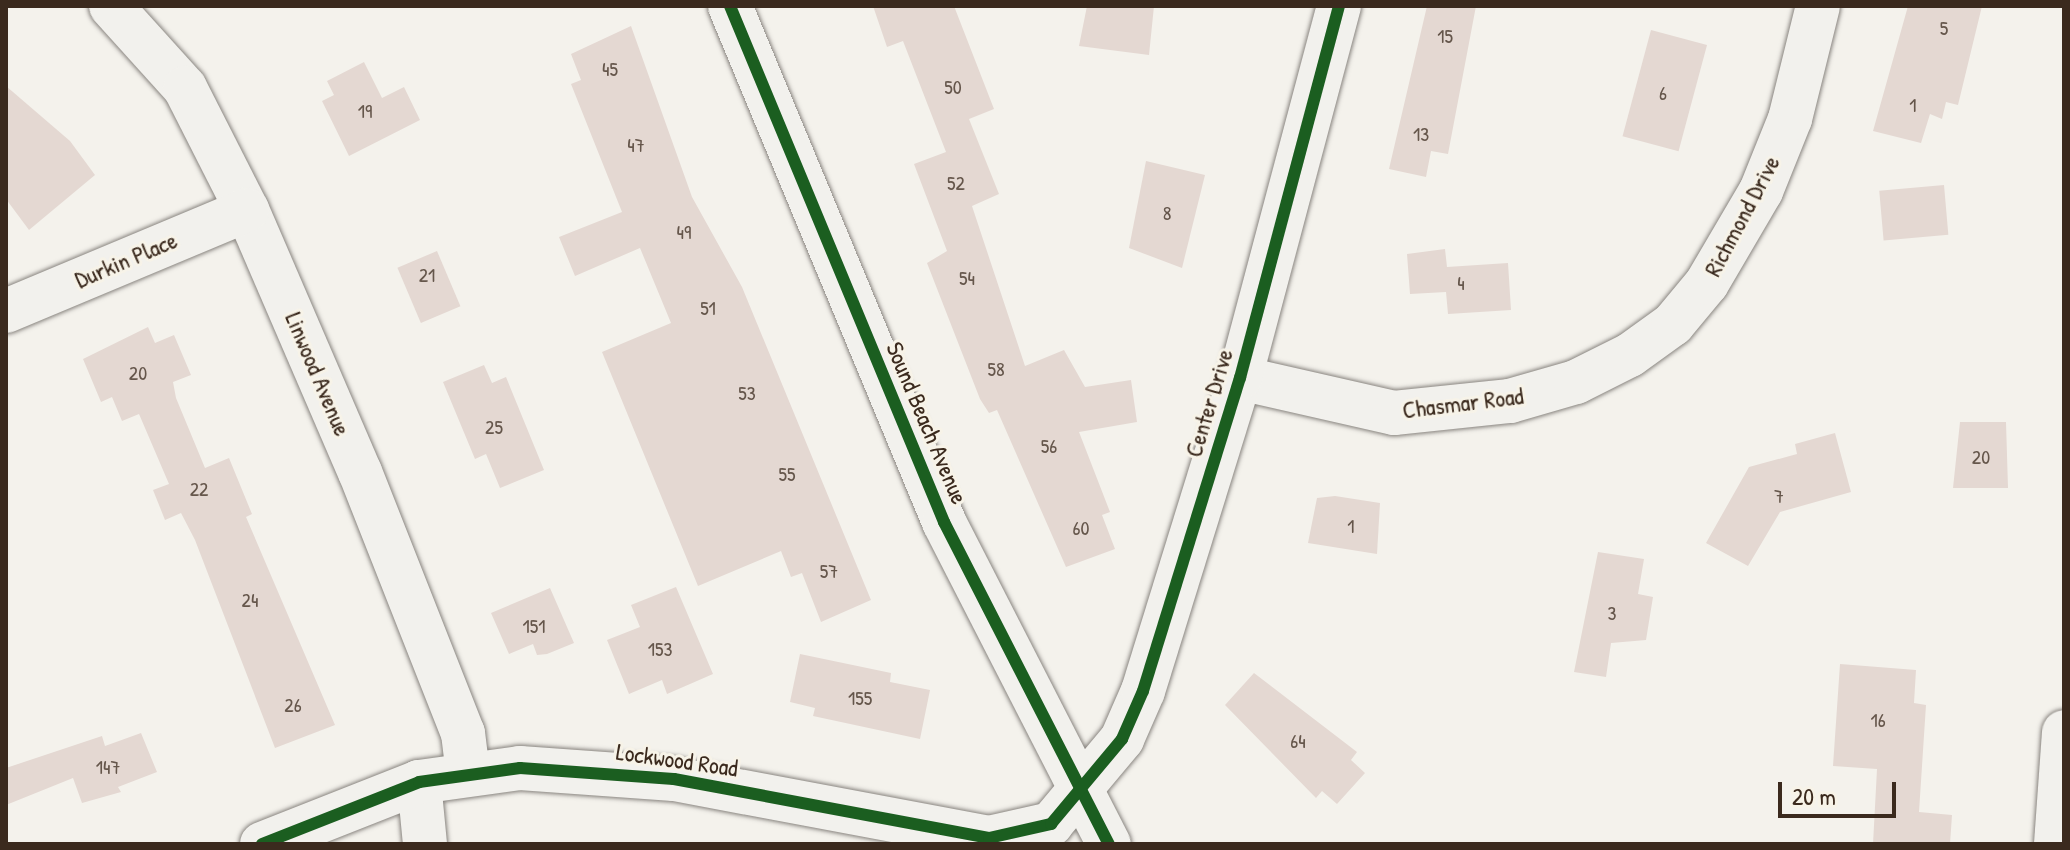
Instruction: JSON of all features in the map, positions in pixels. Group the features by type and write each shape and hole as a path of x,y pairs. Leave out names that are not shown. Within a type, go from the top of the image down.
{"street":[{"name":"Linwood Avenue","path":"111,6 185,88 247,210 378,517 463,733 468,772"},
{"name":"Sound Beach Avenue","path":"730,6 944,522 1079,795 1109,844"},
{"name":"Center Drive","path":"1079,795 1122,739 1143,691 1240,378 1339,6"},
{"name":"Richmond Drive","path":"1673,324 1707,283 1761,191 1790,119 1818,6"},
{"name":"Durkin Place","path":"6,311 247,210"},
{"name":"Chasmar Road","path":"1240,378 1394,413 1510,401 1576,382 1673,324"},
{"path":"2056,844 2064,732"},
{"name":"Lockwood Road","path":"262,844 419,782 468,772 556,768 674,779 989,838 1051,824 1079,795"},
{"path":"419,782 425,844"}],"building":[{"path":"873,6 954,6 994,109 969,119 999,194 972,206 1025,366 1064,350 1085,387 1131,380 1137,422 1079,432 1110,512 1102,515 1115,549 1066,567 997,410 989,413 980,399 927,263 947,251 914,164 946,152 903,41 887,47"},
{"path":"1087,6 1154,6 1149,55 1079,46"},
{"path":"1427,6 1476,6 1448,154 1431,151 1426,177 1389,169"},
{"path":"1908,6 1982,6 1958,105 1946,102 1942,119 1930,114 1921,143 1873,131"},
{"path":"631,26 692,197 742,287 871,600 821,622 802,573 791,577 781,551 698,586 602,352 671,323 640,248 575,276 559,237 622,212 571,84 581,80 571,54"},
{"path":"1651,30 1707,45 1679,151 1623,136"},
{"path":"364,62 382,98 404,87 420,120 349,156 322,101 334,95 327,81"},
{"path":"6,86 70,141 95,175 29,230 6,199"},
{"path":"1146,161 1205,175 1182,268 1129,248"},
{"path":"1944,185 1948,235 1884,240 1879,191"},
{"path":"1445,249 1447,267 1508,263 1511,310 1448,314 1446,292 1410,294 1407,254"},
{"path":"437,251 460,306 421,323 397,268"},
{"path":"148,327 155,343 174,335 191,375 173,382 176,398 205,468 229,458 252,514 246,517 335,725 275,748 195,540 181,513 165,520 153,490 169,484 139,414 122,421 112,397 101,402 83,359"},
{"path":"484,365 492,383 506,377 544,470 500,488 486,454 475,459 443,382"},
{"path":"1960,422 2006,422 2008,488 1953,488"},
{"path":"1835,433 1851,492 1780,512 1748,566 1706,543 1749,467 1797,454 1795,444"},
{"path":"1335,496 1380,503 1377,554 1308,543 1317,498"},
{"path":"1598,552 1644,559 1638,594 1653,597 1646,640 1611,643 1606,677 1574,672"},
{"path":"676,587 713,674 667,694 662,680 629,694 607,640 640,627 631,605"},
{"path":"550,588 574,643 547,654 537,655 533,644 509,654 491,613"},
{"path":"800,654 891,673 890,682 930,690 920,739 813,716 815,708 790,702"},
{"path":"1840,664 1916,670 1914,703 1926,705 1919,812 1952,815 1950,844 1873,844 1877,769 1833,766"},
{"path":"1254,673 1357,752 1351,760 1365,773 1337,804 1322,791 1316,798 1225,705"},
{"path":"141,733 157,772 118,787 121,792 82,803 73,778 6,805 6,768 102,736 105,746"}],"cycle path":[{"path":"730,6 944,522 1109,844"},
{"path":"262,844 419,782 520,768 674,779 989,838 1051,824 1122,739 1143,691 1240,378 1339,6"}]}
